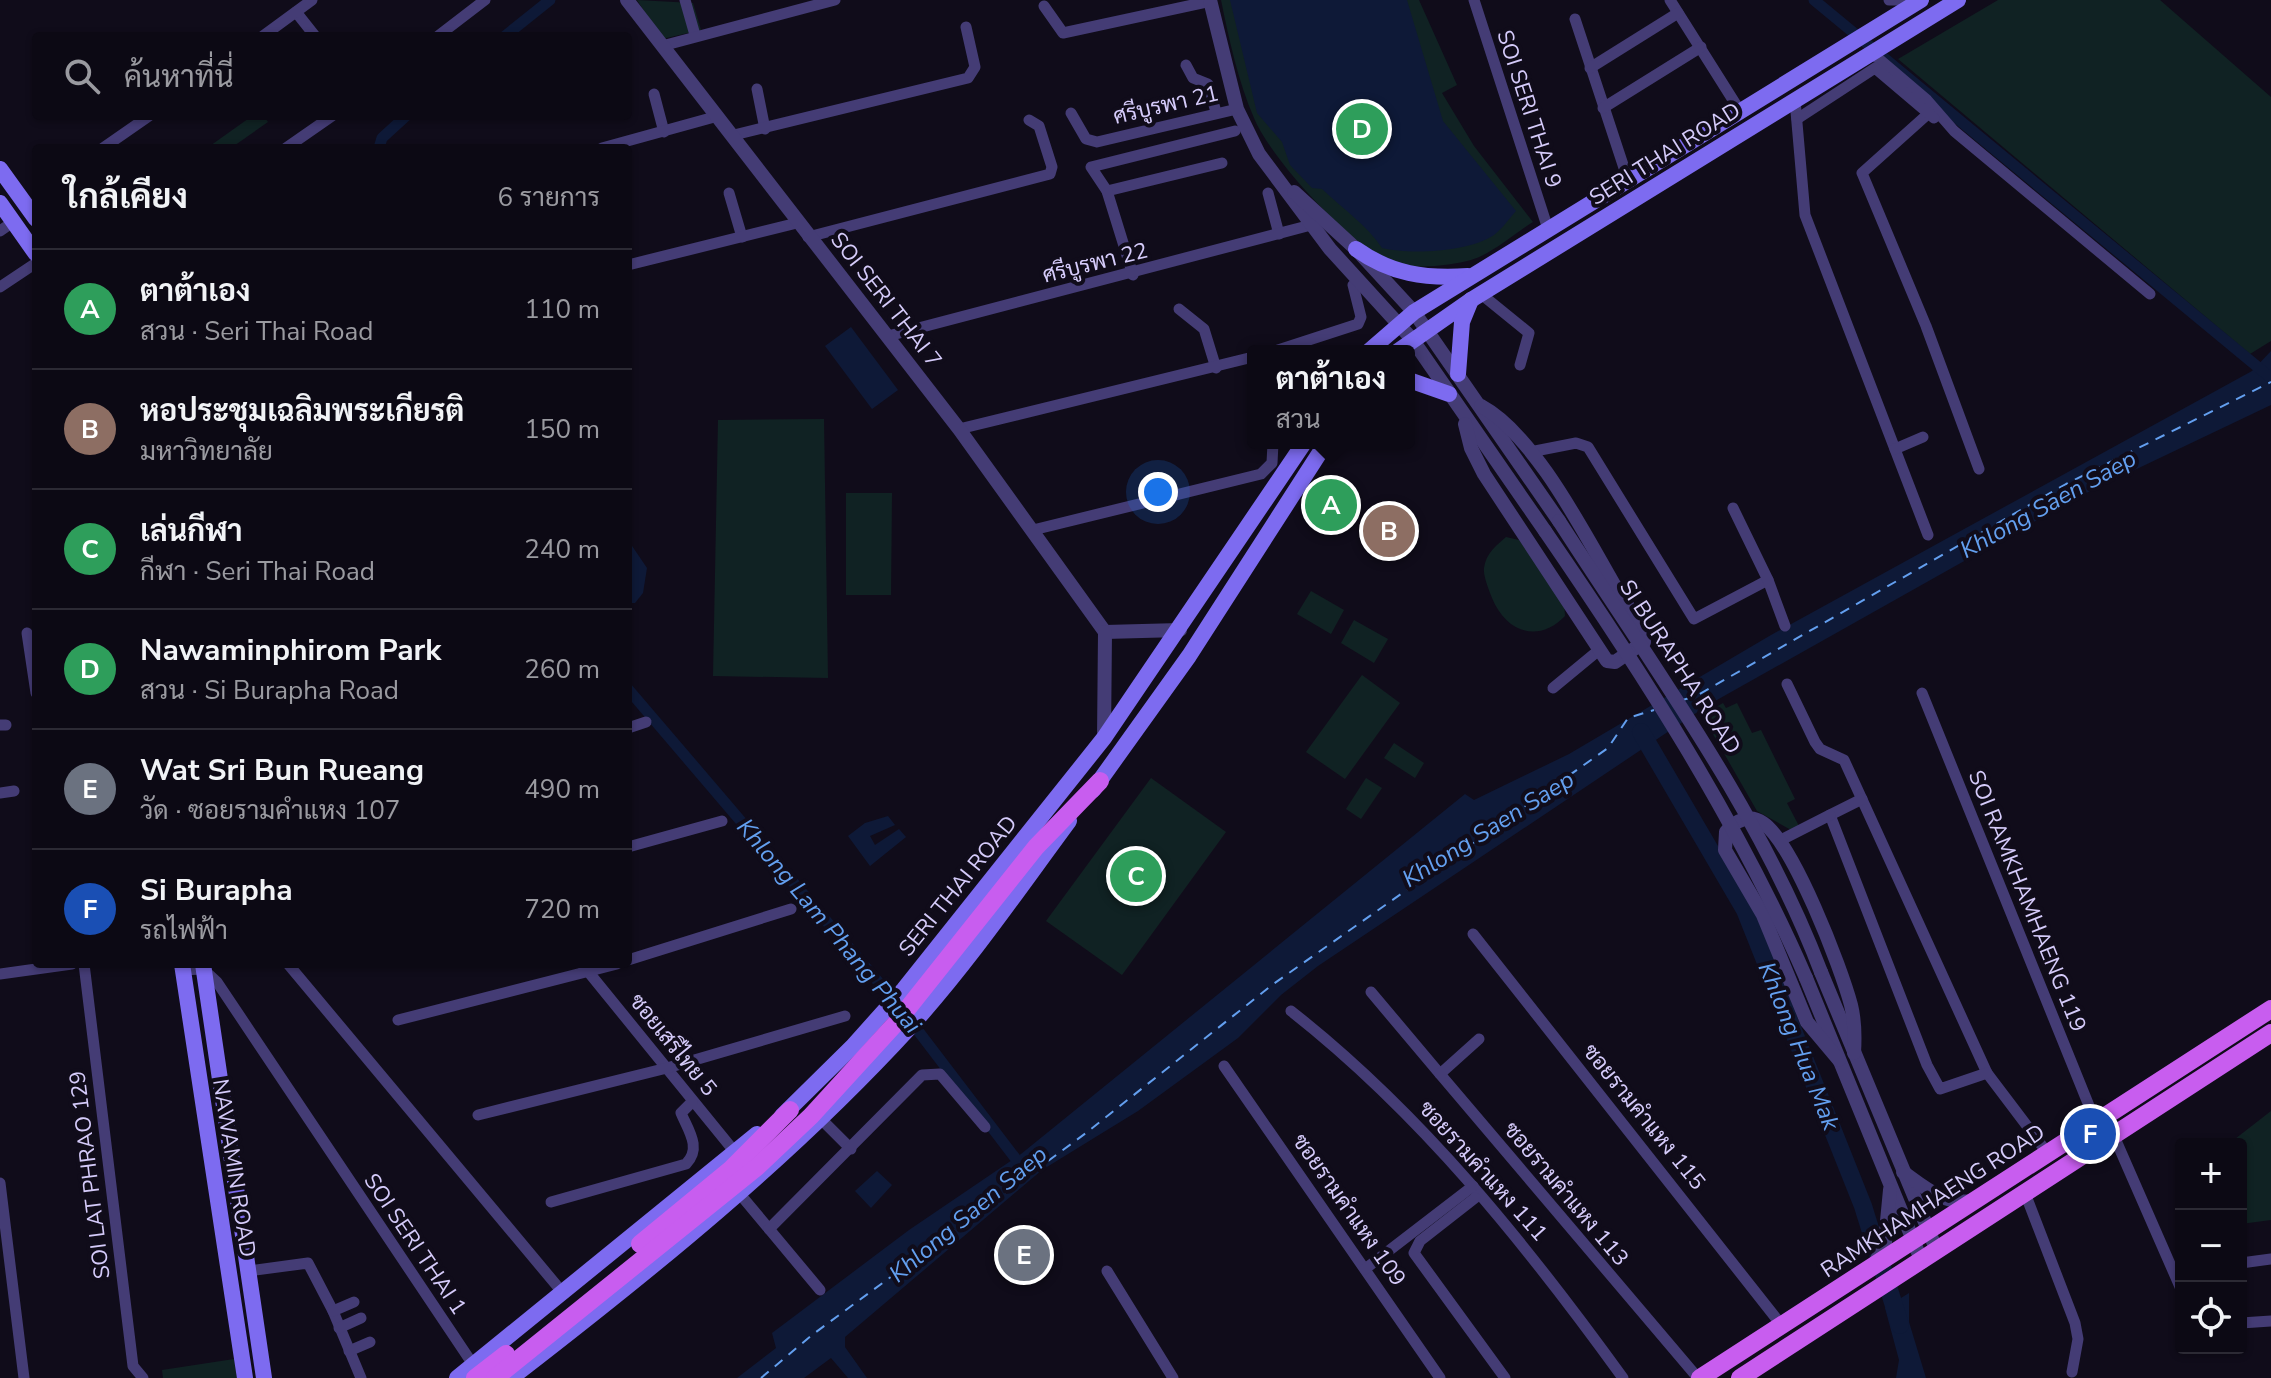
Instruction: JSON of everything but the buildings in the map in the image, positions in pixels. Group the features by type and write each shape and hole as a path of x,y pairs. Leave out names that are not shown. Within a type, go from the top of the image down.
{"main road":[{"name":"SERI THAI ROAD","path":"1375,345 1414,312 1921,0"},
{"name":"SERI THAI ROAD","path":"1405,345 1426,328 1958,0"},
{"path":"0,169 30,199"},
{"path":"0,203 6,226 32,250"},
{"path":"1356,249 1392,271 1446,277 1473,275"},
{"path":"1458,374 1462,322 1476,297"},
{"path":"1415,382 1449,394"},
{"name":"SERI THAI ROAD","path":"457,1378 474,1372 563,1293 734,1151 790,1110 904,989 1104,738 1300,449"},
{"path":"511,1378 739,1193 821,1119 926,1008 1100,781 1189,656 1322,449"},
{"path":"495,1378 785,1141 879,1043 1036,847 1100,781"},
{"name":"NAWAMIN ROAD","path":"182,968 245,1378"},
{"name":"NAWAMIN ROAD","path":"203,968 264,1378"},
{"name":"RAMKHAMHAENG ROAD","path":"1699,1378 1890,1259 2271,1009"},
{"name":"RAMKHAMHAENG ROAD","path":"1740,1378 2271,1033"},
{"path":"474,1372 730,1170 790,1110"},
{"path":"234,1307 253,1304"}],"street":[{"path":"268,32 312,0"},
{"path":"443,32 485,0"},
{"name":"SOI SERI THAI 7","path":"627,0 959,429 1105,632"},
{"path":"685,0 695,35"},
{"path":"662,46 835,0"},
{"name":"SOI SERI THAI 9","path":"1474,0 1548,229"},
{"path":"1670,0 1740,111"},
{"path":"1889,0 1901,0"},
{"path":"1044,6 1063,33 1190,3 1211,1"},
{"name":"SI BURAPHA ROAD","path":"1211,1 1237,109 1250,139 1311,225 1412,339 1545,531 1726,818 1781,919 1839,1060 1896,1176"},
{"path":"296,12 312,32"},
{"path":"1590,68 1678,13"},
{"path":"1575,19 1628,180"},
{"path":"734,135 968,78 975,67 966,27"},
{"path":"1603,108 1701,47"},
{"path":"1873,54 1927,100 1954,131"},
{"path":"1186,65 1193,78 1208,84 1216,112"},
{"path":"1797,119 1875,68 2150,294"},
{"path":"757,89 765,129"},
{"path":"654,94 664,132"},
{"path":"1795,100 1805,215 1928,535"},
{"name":"ศรีบูรพา 21","path":"1071,113 1086,139 1097,142 1237,109"},
{"path":"1929,113 1862,173 1926,326 1979,469"},
{"path":"618,144 718,116"},
{"path":"109,144 143,120"},
{"path":"292,144 326,120"},
{"path":"808,237 1050,174 1052,167 1039,126 1029,120"},
{"path":"1133,275 1107,191 1091,167 1235,131"},
{"path":"1107,191 1222,163"},
{"name":"SI BURAPHA ROAD","path":"1275,176 1356,249 1426,328 1559,521 1745,811 1799,914 1854,1053 1896,1176 1930,1256"},
{"path":"729,193 742,237"},
{"path":"1268,193 1279,234"},
{"path":"632,264 797,223"},
{"name":"ศรีบูรพา 22","path":"888,336 1133,275 1311,225"},
{"path":"0,287 32,266"},
{"path":"1293,345 1358,324 1361,317 1353,285"},
{"path":"1476,297 1529,333 1520,365"},
{"path":"1179,309 1204,329 1216,368"},
{"path":"959,429 1247,359"},
{"path":"1462,415 1471,448 1484,474 1599,650 1607,661 1615,662 1645,638 1573,514 1530,452 1495,414 1481,406"},
{"path":"1895,449 1923,437"},
{"path":"1530,452 1576,443 1588,447 1694,619 1768,580"},
{"path":"1033,530 1261,474 1272,463 1273,449"},
{"path":"1733,508 1768,580 1785,626"},
{"path":"1104,738 1105,632 1180,630"},
{"path":"27,633 32,666"},
{"path":"1553,688 1599,650"},
{"path":"1787,684 1820,749 1844,760 1987,1073 2049,1155"},
{"name":"SOI RAMKHAMHAENG 119","path":"1922,693 2096,1123"},
{"path":"632,727 646,722"},
{"path":"0,793 14,791"},
{"path":"1779,841 1862,799"},
{"path":"1830,815 1937,1087 1961,1084 1987,1073"},
{"path":"1839,1060 1818,1041 1807,1022 1763,915 1723,844 1729,828 1746,818 1766,824 1806,889 1848,994 1854,1019 1854,1053"},
{"path":"632,846 722,821"},
{"path":"632,959 791,909"},
{"name":"ซอยรามคำแหง 115","path":"1473,934 1783,1327"},
{"path":"0,974 43,968"},
{"name":"SOI LAT PHRAO 129","path":"84,968 133,1366 143,1378"},
{"name":"SOI SERI THAI 1","path":"204,968 217,982 474,1372"},
{"path":"291,968 563,1293"},
{"path":"398,1020 585,968"},
{"name":"ซอยเสรีไทย 5","path":"585,968 734,1151"},
{"name":"ซอยรามคำแหง 113","path":"1371,992 1699,1378"},
{"name":"ซอยรามคำแหง 111","path":"1291,1011 1328,1040 1437,1144 1474,1192 1555,1283 1623,1378"},
{"path":"478,1115 667,1068 845,1016"},
{"path":"1440,1074 1479,1039"},
{"name":"ซอยรามคำแหง 109","path":"1224,1066 1440,1378"},
{"path":"769,1229 922,1075 931,1072 940,1074 985,1127"},
{"path":"551,1202 672,1170 689,1161 694,1144 681,1113 692,1102"},
{"path":"821,1119 851,1149"},
{"path":"2114,1136 2175,1266"},
{"path":"1872,1270 1885,1242 1896,1176 1944,1199 1959,1203 1980,1200"},
{"path":"0,1183 24,1378"},
{"path":"1365,1269 1474,1192"},
{"path":"1474,1192 1420,1241 1414,1253 1505,1378"},
{"path":"739,1193 820,1290"},
{"path":"2025,1193 2075,1323 2078,1339 2072,1372"},
{"path":"2247,1262 2271,1259"},
{"path":"249,1271 306,1261 333,1311 361,1378"},
{"path":"1107,1271 1173,1378"},
{"path":"333,1311 354,1302"},
{"path":"339,1328 361,1318"},
{"path":"2247,1323 2271,1321"},
{"path":"349,1351 370,1342"}],"shaded area":[{"path":"637,0 693,3 701,30 662,39"},
{"path":"1221,0 1419,0 1457,85 1442,93 1474,146 1533,222 1487,253 1451,264 1405,265 1386,260 1370,250 1351,236 1312,197 1263,135 1248,104"},
{"path":"1998,0 2160,0 2271,97 2271,341 2250,354 1898,59"},
{"path":"246,120 268,122 237,144 213,144"},
{"path":"824,419 828,678 713,676 718,420"},
{"path":"846,493 892,493 891,595 846,595"},
{"path":"1506,537 1519,540 1564,601 1565,616 1555,625 1534,632 1524,630 1514,626 1498,610 1484,568 1492,550"},
{"path":"1311,591 1344,610 1331,634 1297,614"},
{"path":"1354,620 1388,639 1374,663 1341,643"},
{"path":"1362,675 1400,703 1345,779 1306,752"},
{"path":"1723,703 1726,708 1737,703 1752,733 1761,730 1795,799 1787,803 1799,826 1791,830 1757,811 1702,715"},
{"path":"1394,743 1424,763 1415,778 1384,758"},
{"path":"1151,778 1226,832 1122,975 1046,921"},
{"path":"1366,778 1382,788 1361,819 1346,809"},
{"path":"2271,1111 2271,1220 2247,1223 2247,1138 2236,1138"},
{"path":"234,1359 237,1378 163,1378 162,1370"}],"water":[{"path":"1230,0 1407,0 1443,121 1516,211 1494,235 1470,245 1423,251 1382,248 1354,217 1322,189 1312,188 1290,165 1282,142 1257,113"},
{"path":"851,327 898,390 872,409 825,346"},
{"name":"Khlong Saen Saep","path":"2271,351 2271,405 2080,496 1708,705 1318,966 1281,995 1238,1038 1138,1111 1042,1170 845,1337 845,1347 867,1378 848,1378 831,1358 804,1378 737,1378 776,1348 772,1333 909,1230 1021,1154 1465,794 1474,800 1569,754 1771,635 2252,371"},
{"path":"632,546 647,568 643,593 632,603"},
{"path":"888,816 895,825 870,836 875,845 899,829 906,837 870,866 848,836 865,823"},
{"path":"877,1171 892,1185 871,1208 855,1191"},
{"path":"1909,1293 1909,1322 1926,1378 1896,1378 1899,1360 1885,1308"}],"waterway":[{"name":"Khlong Lam Phang Phuai","path":"510,32 550,0"},
{"path":"1814,0 2271,378"},
{"name":"Khlong Lam Phang Phuai","path":"380,144 382,138 402,120"},
{"name":"Khlong Lam Phang Phuai","path":"632,694 898,1005"},
{"name":"Khlong Hua Mak","path":"1641,732 1745,910 1863,1206 1900,1325"},
{"name":"Khlong Lam Phang Phuai","path":"909,1019 1022,1167"}],"ferry route":[{"path":"1683,700 1698,695 2066,484 2271,382"},
{"path":"761,1378 812,1335 1086,1133 1272,985 1608,748 1628,718 1654,710"}],"place":[{"name":"Nawaminphirom Park","path":"1362,129"},
{"name":"ตาต้าเอง","path":"1331,505"},
{"name":"หอประชุมเฉลิมพระเกียรติ","path":"1389,531"},
{"name":"เล่นกีฬา","path":"1136,876"},
{"name":"Si Burapha","path":"2090,1134"},
{"name":"Wat Sri Bun Rueang","path":"1024,1255"}]}
